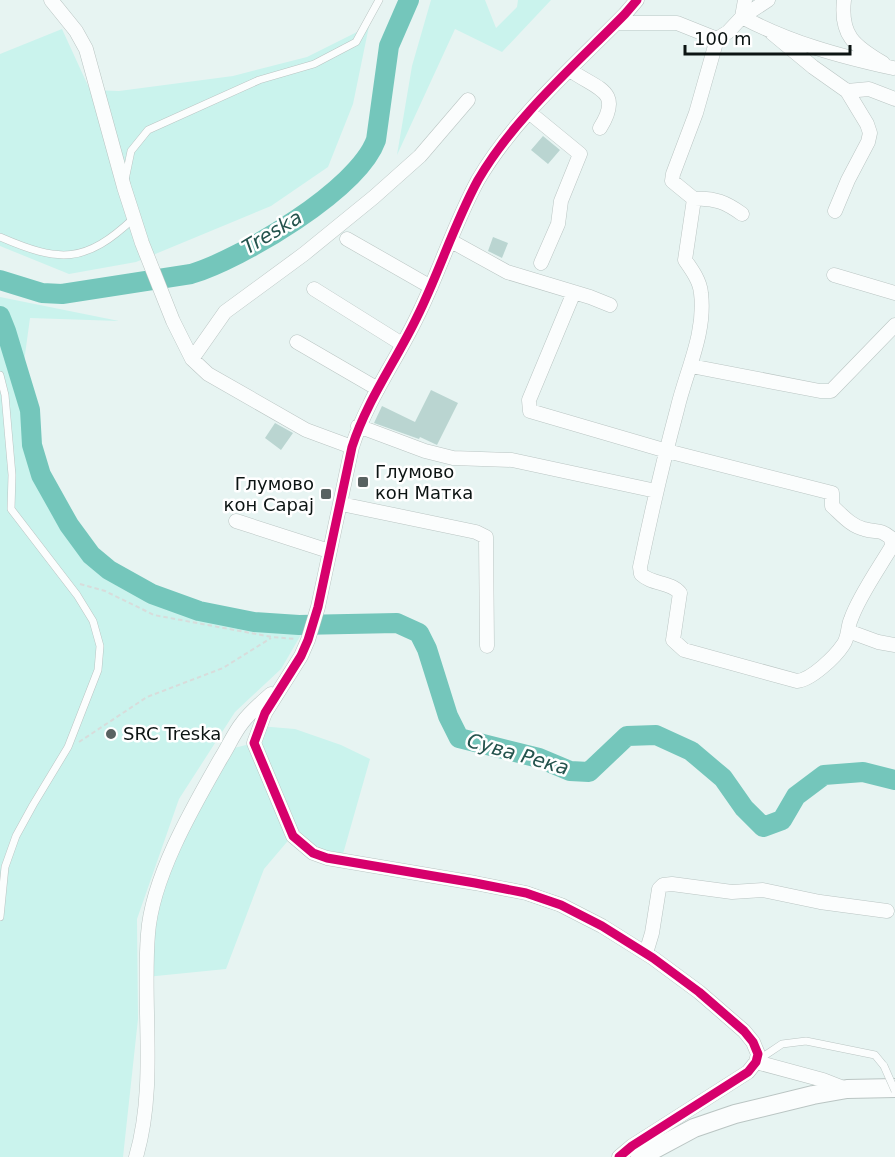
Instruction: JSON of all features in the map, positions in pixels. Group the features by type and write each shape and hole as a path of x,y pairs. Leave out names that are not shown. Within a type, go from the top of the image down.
{"main road":[{"path":"640,1157 694,1128 735,1114 847,1089 895,1089"}],"street":[{"path":"51,0 76,31 86,49 142,243 173,321 192,359 208,374 306,430 352,447"},
{"path":"619,1157 632,1146 748,1072 756,1062 758,1054 753,1042 744,1031 699,992 646,953 602,926 561,905 526,893 327,858 313,853 293,836 254,742 265,713 301,656 308,640 318,607 358,426 431,287 478,180 530,113 637,0"},
{"path":"742,17 745,0"},
{"path":"742,214 728,204 708,198 694,199 672,181 696,113 717,39 728,32 742,17 768,0"},
{"path":"844,0 843,24 848,35 868,54 894,69"},
{"path":"742,17 772,33 835,56 894,69"},
{"path":"617,23 677,23 717,39"},
{"path":"772,33 813,67 847,91 862,114 870,133 868,142 835,211"},
{"path":"570,70 602,89 610,101 610,108 600,128"},
{"path":"847,91 869,89 895,99"},
{"path":"192,359 225,312 304,254 375,197 420,156 468,100"},
{"path":"530,113 580,154 561,201 558,224 541,263"},
{"path":"574,292 529,400 530,411 667,451 832,493 832,506 854,525 866,530 882,530 891,538 892,546 850,620 848,638 825,664 803,680 797,681 684,650 673,640 680,593 674,586 647,579 641,574 640,567 656,491 667,451 677,407 691,366 700,328 701,292 695,273 685,260 694,199"},
{"path":"347,239 431,287"},
{"path":"451,241 507,272 610,305"},
{"path":"834,275 895,292"},
{"path":"314,289 402,344"},
{"path":"691,366 820,391 831,391 895,325"},
{"path":"297,342 378,389"},
{"path":"358,426 424,451 453,458 512,460 656,491"},
{"path":"341,504 476,532 486,537 488,646"},
{"path":"236,521 330,551"},
{"path":"848,631 878,642 895,645"},
{"path":"139,1154 147,1065 148,932 157,893 172,852 200,794 242,722 287,677"},
{"path":"222,757 230,749 254,742"},
{"path":"646,953 652,933 659,890 663,885 672,884 732,892 763,890 820,902 887,911"},
{"path":"756,1062 823,1080 847,1089"}],"lane":[{"path":"124,187 131,151 148,130 259,80 314,64 356,42 379,0"},
{"path":"0,237 50,256 71,254 94,249 114,237 134,218"},
{"path":"0,375 5,395 12,475 11,509 66,580 93,621 100,646 98,670 68,747 16,836 5,867 0,917"},
{"path":"756,1062 782,1044 806,1041 875,1055 884,1066 895,1089"}],"path":[{"path":"66,580 105,591 154,615 272,637 308,640"},
{"path":"68,747 147,698 223,668 272,637"}],"shaded area":[{"path":"431,0 485,0 496,28 517,7 518,0 551,0 502,52 455,29 397,155 412,66"},
{"path":"369,26 353,104 328,167 271,206 136,262 69,274 0,246 0,54 62,29 90,90 119,91 233,76 307,57"},
{"name":"SRC Treska","path":"0,297 119,321 30,318 21,384 31,428 58,517 108,566 168,598 305,628 281,669 235,712 179,799 137,919 138,1019 123,1157 0,1157"},
{"path":"259,726 295,729 341,745 370,759 341,861 292,836 264,869 226,969 146,977 157,893 230,749 254,743"}],"building":[{"path":"543,136 560,150 548,164 531,150"},
{"path":"493,237 508,243 502,258 488,251"},
{"path":"431,390 458,403 437,445 420,437 419,439 374,423 382,406 415,422"},
{"path":"275,423 293,433 281,450 265,438"}],"waterway":[{"name":"Treska","path":"0,280 42,293 62,294 191,274 238,254 296,220 347,180 365,159 376,140 389,46 409,0"},
{"name":"Сува Река","path":"0,316 30,410 32,445 41,475 69,525 91,555 109,570 152,594 199,611 254,622 299,625 397,623 419,633 427,649 448,716 459,738 539,758 570,771 589,772 627,736 656,735 691,751 723,778 744,808 763,827 782,820 796,796 824,775 863,772 895,780"}],"cycle path":[{"path":"619,1157 632,1146 748,1072 756,1062 758,1054 753,1042 744,1031 699,992 653,958 602,926 561,905 526,893 327,858 313,853 293,836 254,743 265,713 301,656 308,640 318,607 352,447 358,430 417,317 478,180 509,135 527,114 637,0"}],"place":[{"name":"Глумово кон Матка","path":"363,482"},
{"name":"Глумово кон Сарај","path":"326,494"},
{"name":"SRC Treska","path":"111,734"}]}
